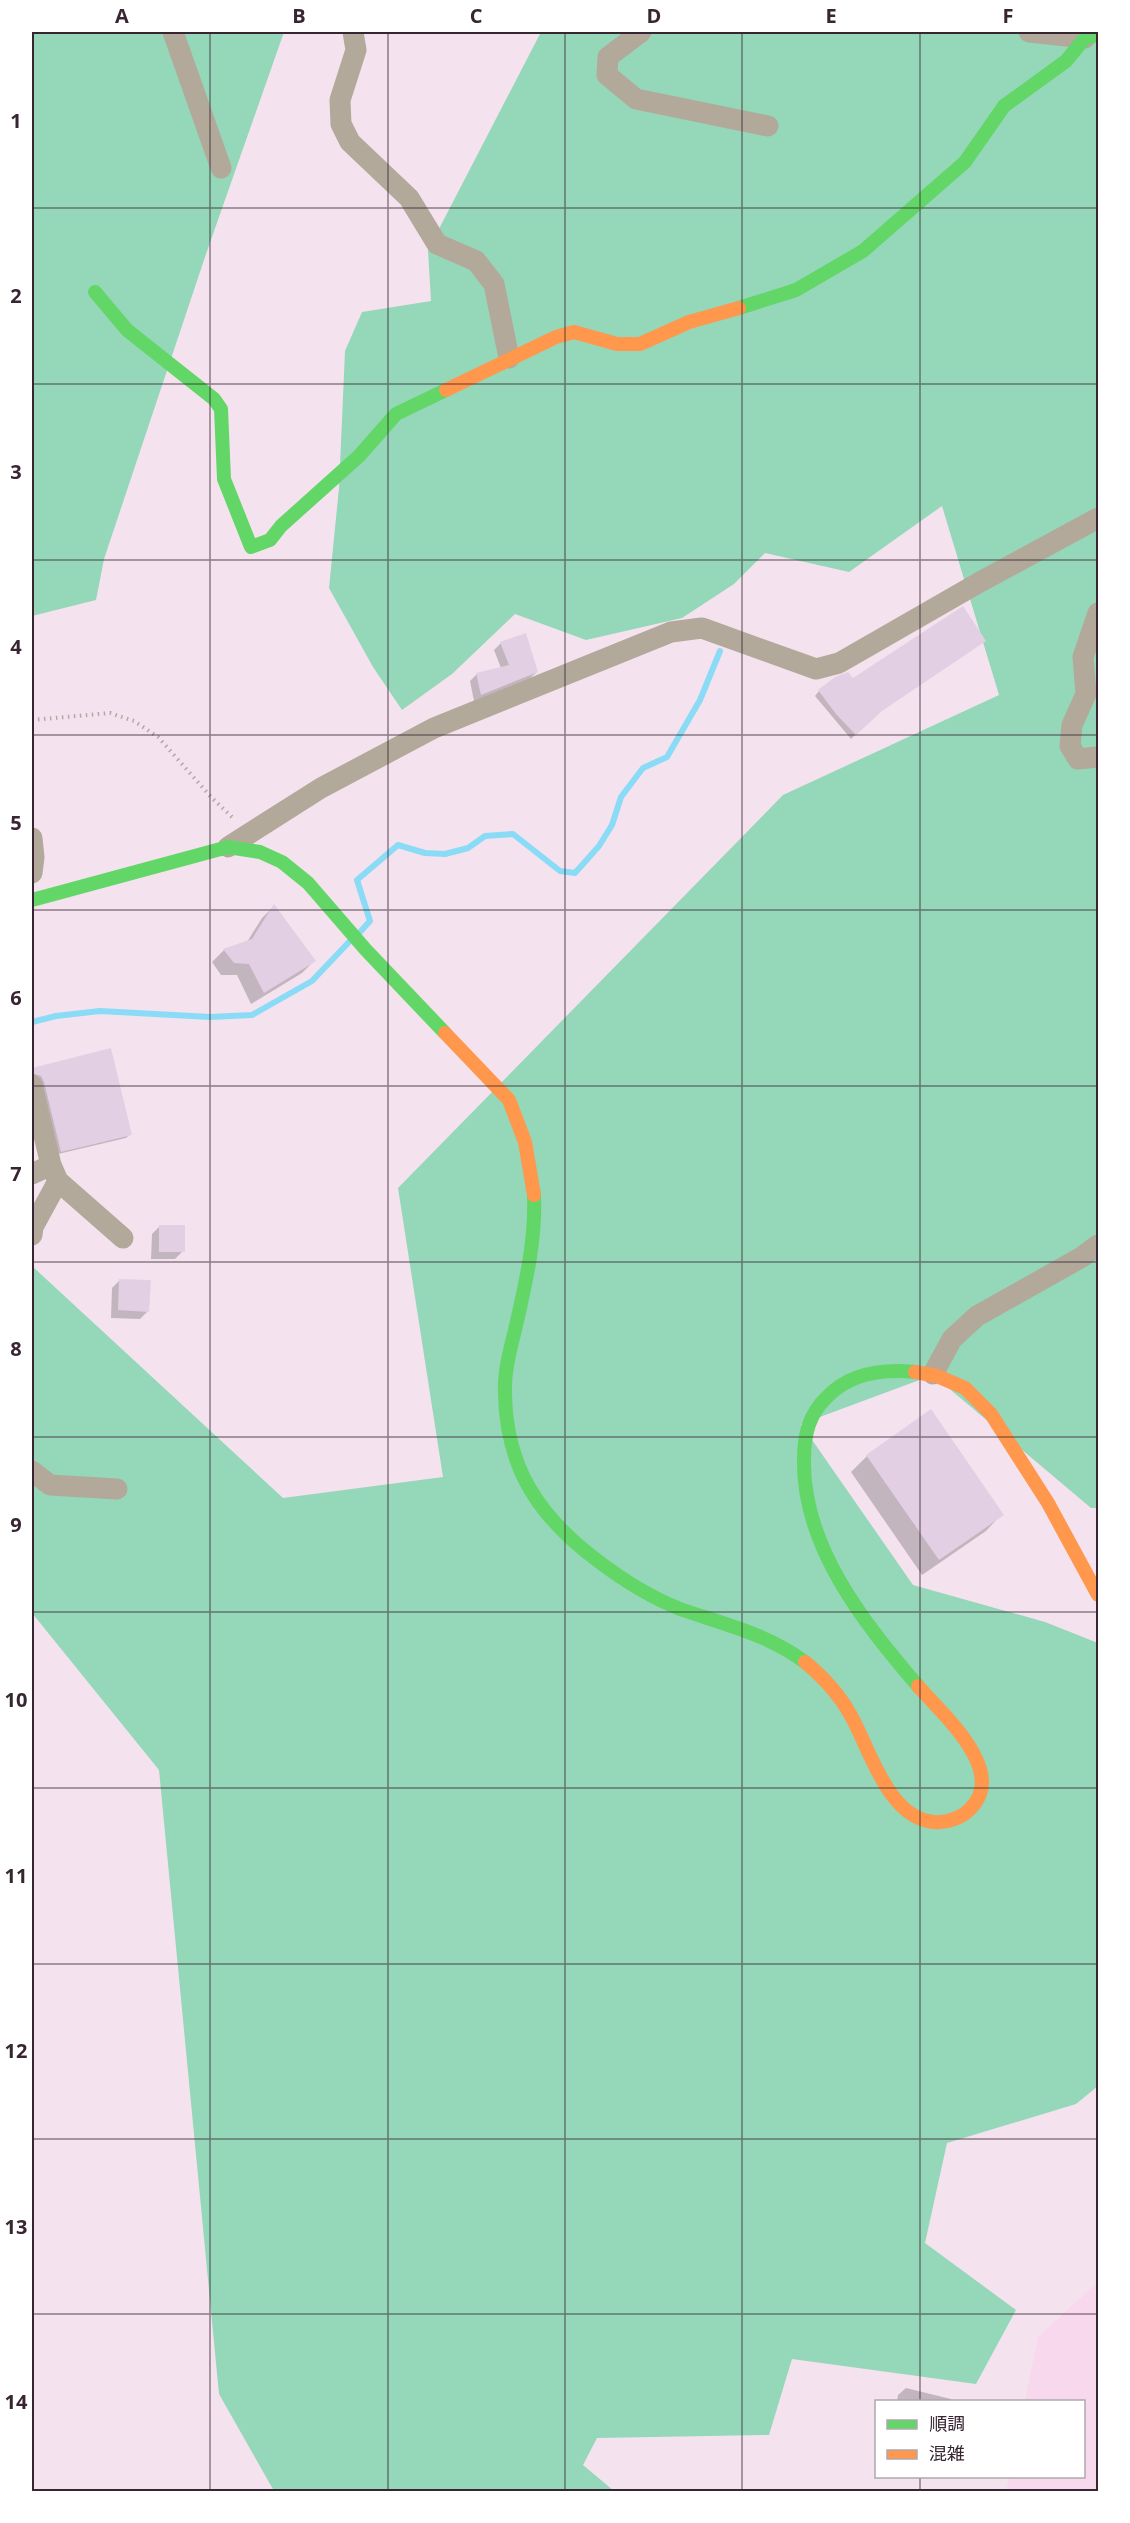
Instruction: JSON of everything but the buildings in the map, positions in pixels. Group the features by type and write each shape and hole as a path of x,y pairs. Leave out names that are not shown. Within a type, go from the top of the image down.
{"street":[{"path":"172,32 221,168"},
{"path":"353,32 356,50 340,100 340,124 350,142 409,198 437,244 476,261 494,284 510,358"},
{"path":"641,32 608,57 607,75 636,99 768,126"},
{"path":"1029,32 1092,37"},
{"path":"95,292 127,330 214,399 221,409 224,479 251,547 270,540 281,526 359,456 396,414 510,358 556,337 574,332 617,344 640,344 688,322 763,302 796,290 864,251 965,162 1004,106 1066,61 1092,37"},
{"path":"32,900 228,847 321,788 434,728 671,632 702,628 816,669 839,663 1098,518"},
{"path":"1098,613 1083,657 1086,694 1072,725 1070,746 1078,759 1098,757"},
{"path":"32,838 34,857 32,873"},
{"path":"228,847 260,852 282,862 308,883 366,950 509,1100 520,1122 532,1181 534,1217 529,1259 504,1387 508,1433 517,1469 535,1501 568,1537 630,1584 663,1602 790,1650 809,1665 849,1712 889,1792 907,1810 924,1821 956,1819 975,1807 982,1787 981,1770 969,1746 888,1652 855,1604 820,1546 806,1499 801,1461 806,1433 821,1400 837,1388 859,1377 878,1372 933,1374 975,1396 1013,1445 1068,1537 1098,1595"},
{"path":"32,1085 55,1173 123,1238"},
{"path":"32,1174 55,1173"},
{"path":"32,1235 33,1227 55,1173"},
{"path":"933,1374 952,1339 977,1316 1082,1257 1098,1245"},
{"path":"32,1471 51,1485 117,1489"}],"path":[{"path":"32,720 110,713 134,721 158,736 211,797 249,833"}],"shaded area":[{"path":"1098,2282 1098,2491 1006,2491 1009,2478 1085,2478 1085,2400 1025,2400 1038,2337"}],"green space":[{"path":"32,32 64,34 64,32 284,32 206,254 104,559 96,600 32,616"},
{"path":"541,32 1098,32 1098,1508 1091,1508 933,1375 801,1424 913,1585 1045,1622 1098,1643 1098,2086 1076,2104 947,2143 925,2243 1016,2310 976,2384 792,2359 769,2435 597,2438 583,2465 614,2491 274,2491 219,2394 159,1770 32,1613 32,1266 283,1498 443,1477 398,1188 783,795 999,695 942,506 849,572 765,553 734,584 682,618 586,640 515,614 452,674 402,710 373,667 329,588 339,488 345,351 362,312 431,301 428,250"}],"waterway":[{"path":"361,931 370,921 357,880 398,845 425,853 445,854 468,848 485,836 513,834 560,871 575,873 599,846 612,825 621,797 643,768 667,757 700,700 720,651"},
{"path":"32,1022 56,1016 100,1011 210,1017 252,1015 312,981 349,942"}],"traffic: fast":[{"path":"739,308 796,290 863,251 965,162 1004,106 1066,61 1085,38 1098,35"},
{"path":"95,292 127,330 214,399 221,409 224,479 251,547 270,540 281,526 359,456 396,414 446,390"},
{"path":"32,900 228,847 260,852 282,862 308,883 366,950 445,1033"},
{"path":"534,1195 529,1263 505,1385 507,1420 512,1445 519,1468 530,1489 559,1527 598,1561 627,1581 680,1609 761,1637 805,1662"},
{"path":"915,1372 891,1371 868,1374 836,1389 816,1410 812,1418 805,1442 804,1459 806,1491 813,1522 840,1582 877,1636 918,1686"}],"traffic: slow":[{"path":"446,390 556,337 574,332 617,344 640,344 689,322 739,308"},
{"path":"445,1033 509,1100 525,1142 534,1195"},
{"path":"915,1372 937,1376 965,1388 991,1414 1048,1503 1098,1595"},
{"path":"805,1662 841,1700 892,1795 918,1818 934,1822 949,1821 963,1815 971,1808 980,1793 982,1777 977,1760 967,1743 955,1726 918,1686"}]}
